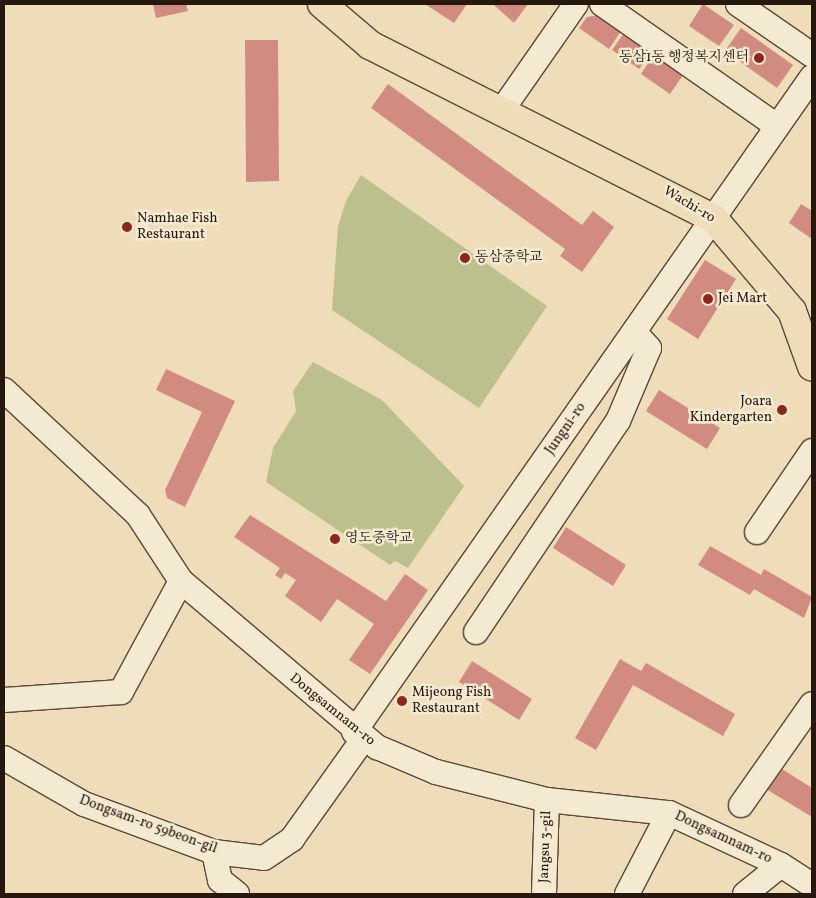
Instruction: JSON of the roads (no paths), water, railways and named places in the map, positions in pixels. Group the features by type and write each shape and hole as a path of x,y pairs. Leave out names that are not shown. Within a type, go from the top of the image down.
{"main road":[{"name":"Wachi-ro","path":"322,4 370,45 713,218 792,311 812,367"}],"street":[{"path":"502,110 576,4"},
{"path":"602,4 777,126"},
{"path":"738,4 812,56"},
{"name":"Jungni-ro","path":"359,735 634,332 812,77"},
{"path":"476,632 618,421 649,348 634,332"},
{"name":"Dongsamnam-ro","path":"4,390 138,515 181,581 359,735 436,772 547,800 669,813 781,865 812,885"},
{"path":"757,532 812,451"},
{"path":"4,700 121,692 181,581"},
{"path":"741,805 812,704"},
{"name":"Dongsam-ro 59beon-gil","path":"4,758 84,804 214,852 264,858 276,853 292,839 359,735"},
{"name":"Jangsu 3-gil","path":"544,894 547,800"},
{"path":"627,894 669,813"},
{"path":"214,852 220,880 237,894"},
{"path":"745,894 781,865"}],"place":[{"name":"동삼1동 행정복지센터","path":"759,58"},
{"name":"Namhae Fish Restaurant","path":"127,227"},
{"name":"동삼중학교","path":"465,258"},
{"name":"Jei Mart","path":"708,299"},
{"name":"Joara Kindergarten","path":"782,410"},
{"name":"영도중학교","path":"335,539"},
{"name":"Mijeong Fish Restaurant","path":"402,701"}]}
